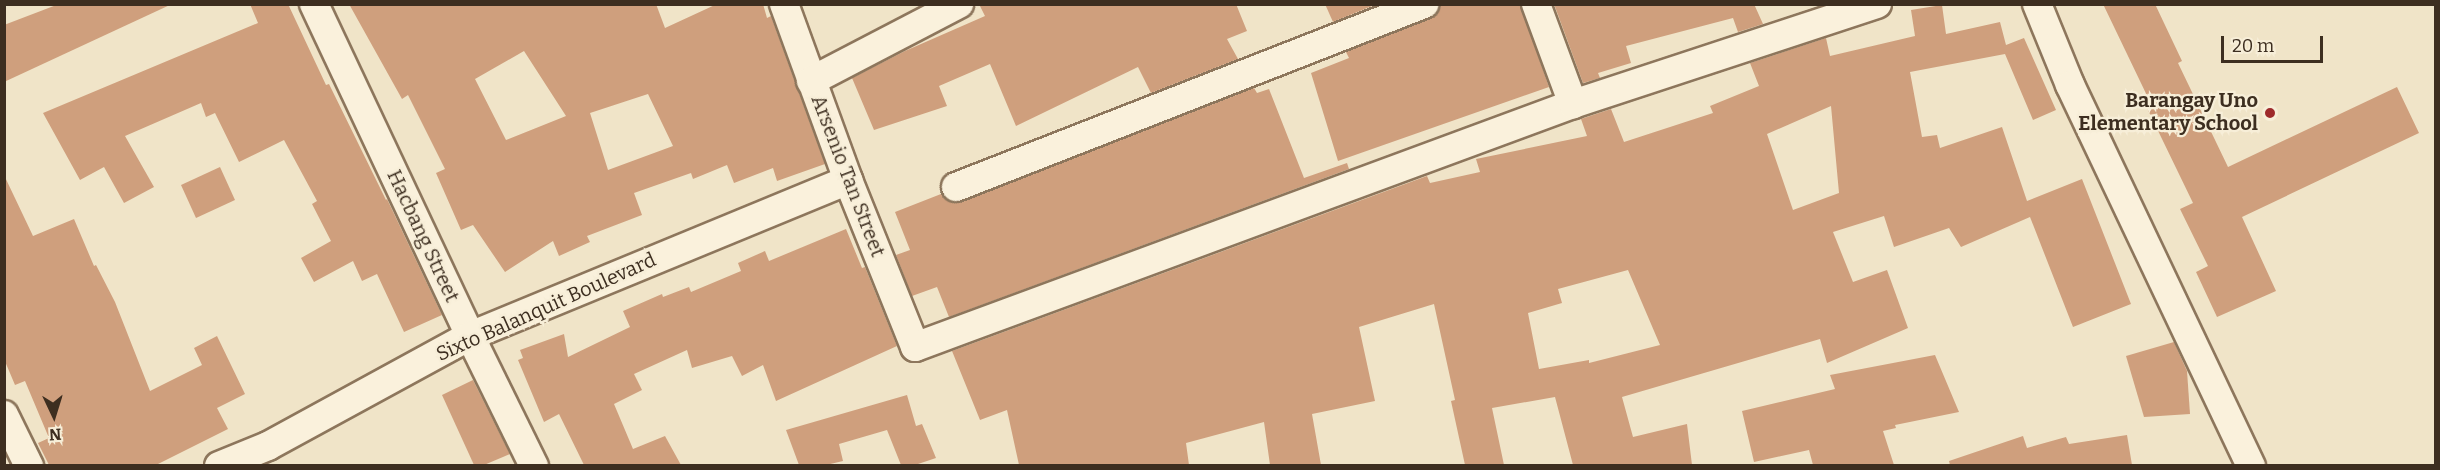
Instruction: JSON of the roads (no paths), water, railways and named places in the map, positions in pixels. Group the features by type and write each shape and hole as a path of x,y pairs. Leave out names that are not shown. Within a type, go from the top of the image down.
{"street":[{"name":"Hacbang Street","path":"314,4 470,336 534,465"},
{"name":"Arsenio Tan Street","path":"784,4 848,180 915,346 1573,104"},
{"path":"811,81 959,4"},
{"path":"956,187 1424,4"},
{"path":"1536,4 1573,104 1877,4"},
{"path":"2037,4 2070,85 2251,465"},
{"name":"Sixto Balanquit Boulevard","path":"219,465 268,446 470,336 848,180"},
{"path":"4,415 30,465"}],"place":[{"name":"Barangay Uno Elementary School","path":"2270,113"}]}
